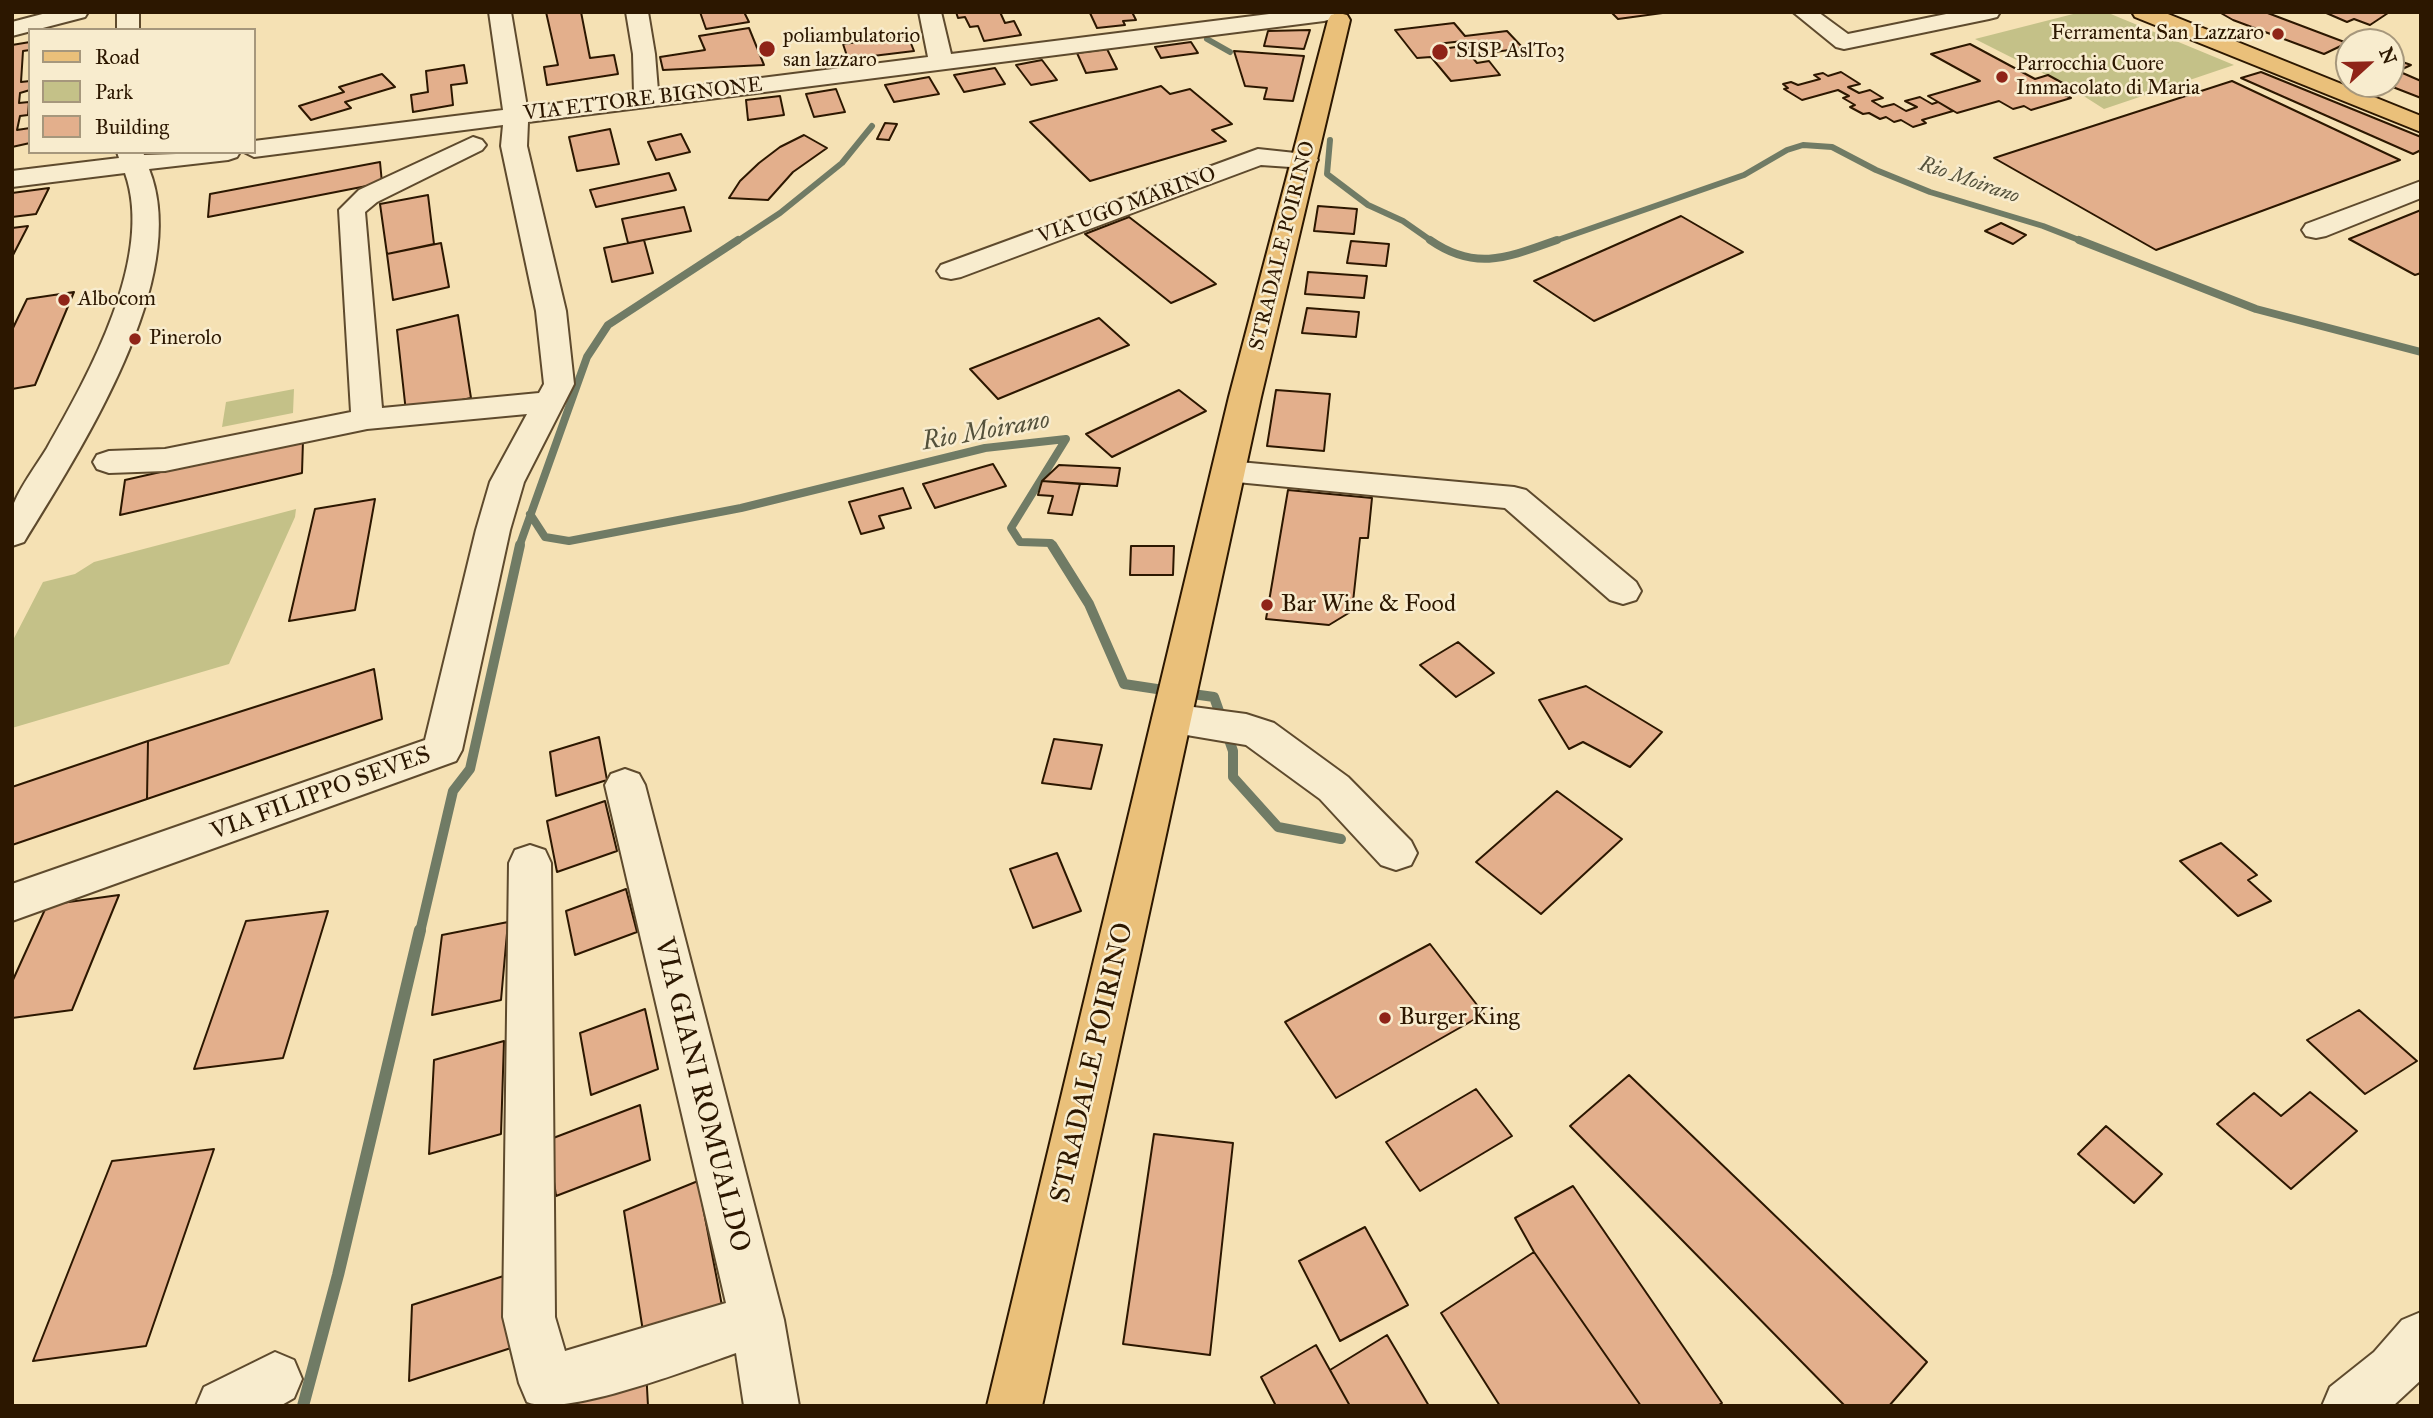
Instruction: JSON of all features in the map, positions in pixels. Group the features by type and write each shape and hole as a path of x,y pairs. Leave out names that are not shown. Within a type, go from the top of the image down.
{"main road":[{"path":"2143,12 2421,125"},
{"name":"STRADALE POIRINO","path":"1014,1406 1183,702 1228,472 1305,160 1336,15"}],"street":[{"path":"12,29 77,12"},
{"path":"109,462 165,460 367,419 550,402 559,384 557,351 551,311 514,146 516,117 500,12"},
{"path":"637,12 644,54 646,100"},
{"path":"930,12 941,62"},
{"path":"1804,12 1844,42 1989,12"},
{"name":"VIA ETTORE BIGNONE","path":"256,149 941,62 1204,21 1336,15"},
{"path":"367,419 352,210 368,195 473,145"},
{"path":"12,179 132,158 196,154"},
{"name":"VIA UGO MARINO","path":"951,271 1258,157 1305,160"},
{"path":"12,534 92,394 134,296 143,245 144,215 141,183 132,158"},
{"path":"2316,230 2421,189"},
{"name":"VIA FILIPPO SEVES","path":"12,903 442,750 493,530 504,494 550,402"},
{"path":"1228,472 1514,498 1623,591"},
{"path":"1183,702 1261,734 1334,788 1396,853"},
{"name":"VIA GIANI ROMUALDO","path":"625,785 757,1320 772,1406"},
{"path":"530,863 528,1317 546,1382 646,1356 757,1320"},
{"path":"2349,1406 2393,1371 2421,1339"},
{"path":"223,1406 275,1379"}],"green space":[{"path":"2081,12 2106,12 2234,65 2104,109 2068,86 1975,39"},
{"path":"294,389 293,413 222,427 226,402"},
{"path":"296,509 295,517 229,664 12,728 12,642 43,582 75,574 94,562"}],"building":[{"path":"546,12 581,12 590,58 614,55 618,74 547,85 544,67 558,65"},
{"path":"700,12 744,12 749,22 706,29"},
{"path":"956,12 1000,12 1005,23 1014,21 1021,35 984,41 978,26 970,27 965,17 958,18"},
{"path":"1132,12 1136,20 1123,21 1125,25 1097,28 1090,13"},
{"path":"1611,12 1670,12 1618,19"},
{"path":"2219,12 2265,12 2335,38 2335,49 2324,54 2233,20"},
{"path":"2324,12 2388,13 2370,25 2354,19 2347,22"},
{"name":"SISP AslTo3","path":"1454,23 1465,36 1507,31 1523,48 1474,55 1463,41 1437,44 1442,49 1463,46 1477,63 1489,61 1500,75 1451,81 1431,57 1417,58 1395,30"},
{"path":"749,28 764,65 663,70 660,57 705,50 699,36"},
{"path":"1310,30 1304,49 1264,46 1268,31"},
{"path":"908,36 914,51 848,59 843,44"},
{"path":"28,42 28,50 23,51 21,82 28,81 28,91 20,93 19,103 28,102 28,115 20,116 17,130 28,128 28,143 12,147 12,45"},
{"path":"1191,42 1198,53 1161,58 1155,47"},
{"name":"Parrocchia Cuore Immacolato di Maria","path":"1970,44 2035,79 2048,75 2068,86 2055,90 2071,98 2031,110 2024,106 2013,109 1999,101 1957,113 1928,96 1980,81 1931,54"},
{"path":"1107,49 1117,69 1086,73 1077,53"},
{"path":"1234,51 1304,56 1293,101 1264,99 1267,88 1245,86"},
{"path":"1042,60 1057,80 1031,85 1016,65"},
{"path":"464,65 467,83 451,85 453,105 413,112 411,95 428,92 426,71"},
{"path":"995,68 1005,84 964,92 954,75"},
{"path":"1841,72 1860,84 1848,87 1859,93 1870,90 1883,98 1872,101 1882,107 1894,104 1906,111 1917,107 1905,101 1920,97 1932,104 1938,102 1953,111 1922,120 1926,123 1913,127 1901,120 1894,122 1886,117 1880,119 1869,113 1863,114 1850,107 1855,105 1843,98 1849,96 1838,90 1802,100 1784,89 1788,88 1783,84 1791,82 1798,85 1820,79 1814,75 1823,73 1828,76"},
{"path":"2261,72 2421,137 2421,150 2413,154 2241,78"},
{"path":"382,74 395,87 345,102 351,108 311,120 299,106 344,92 339,87"},
{"path":"2405,74 2421,81 2421,98 2405,92"},
{"path":"929,77 939,94 894,102 885,85"},
{"path":"2232,81 2400,160 2156,250 1994,158"},
{"path":"1161,86 1170,94 1190,89 1232,124 1212,130 1226,141 1090,181 1030,122"},
{"path":"836,89 845,112 814,117 806,94"},
{"path":"780,96 784,115 748,120 746,100"},
{"path":"885,123 897,124 889,140 877,139"},
{"path":"610,129 619,164 577,171 569,137"},
{"path":"681,134 690,152 656,160 648,142"},
{"path":"804,135 827,148 793,172 768,200 729,198 740,181 759,163 780,147"},
{"path":"380,162 382,183 208,217 210,194"},
{"path":"669,173 676,190 596,207 590,190"},
{"path":"49,188 36,214 12,217 12,193"},
{"path":"428,195 434,244 387,254 380,204"},
{"path":"1318,206 1357,209 1354,234 1314,231"},
{"path":"684,207 691,231 628,243 622,219"},
{"path":"2421,210 2421,273 2415,275 2349,239"},
{"path":"1681,216 1743,252 1594,321 1534,281"},
{"path":"1129,217 1216,284 1171,303 1085,234"},
{"path":"2001,223 2026,235 2013,244 1985,231"},
{"path":"28,226 12,257 12,228"},
{"path":"644,240 653,273 612,282 604,248"},
{"path":"1351,241 1389,244 1386,266 1347,263"},
{"path":"441,243 449,287 393,300 387,254"},
{"path":"1308,272 1367,276 1364,298 1305,294"},
{"path":"74,292 35,385 12,389 12,330 27,299"},
{"path":"1307,308 1359,312 1356,337 1302,333"},
{"path":"458,315 471,398 406,412 397,330"},
{"path":"1099,318 1129,345 998,399 970,369"},
{"path":"1179,390 1206,411 1112,457 1086,434"},
{"path":"1276,390 1330,394 1324,451 1267,446"},
{"path":"303,440 302,473 120,515 125,480"},
{"path":"993,464 1006,486 935,508 923,484"},
{"path":"1059,465 1120,468 1117,486 1042,481"},
{"path":"1042,481 1080,484 1072,515 1048,513 1053,496 1038,495"},
{"path":"903,488 911,508 879,516 884,528 861,534 849,502"},
{"path":"1288,490 1372,498 1368,538 1360,538 1352,611 1329,625 1266,619"},
{"path":"375,499 355,610 289,621 315,509"},
{"path":"1131,546 1174,546 1173,575 1130,575"},
{"path":"1458,642 1494,673 1456,697 1420,665"},
{"path":"374,669 382,719 147,799 148,741"},
{"path":"1586,686 1662,732 1630,767 1583,742 1569,749 1539,700"},
{"path":"599,737 607,780 556,796 550,752"},
{"path":"1054,739 1102,745 1091,789 1042,783"},
{"path":"148,741 147,799 12,845 12,787"},
{"path":"1557,791 1622,839 1541,914 1476,862"},
{"path":"605,801 617,851 557,872 547,821"},
{"path":"2221,843 2257,875 2248,880 2271,901 2238,916 2180,861"},
{"path":"1057,853 1081,911 1033,928 1010,869"},
{"path":"626,889 637,932 575,955 566,911"},
{"path":"119,895 72,1010 12,1018 12,982 47,905"},
{"path":"328,911 283,1058 194,1069 246,921"},
{"path":"508,922 501,1000 432,1015 442,935"},
{"name":"Burger King","path":"1430,944 1484,1014 1336,1098 1285,1022"},
{"path":"645,1009 658,1069 591,1095 580,1033"},
{"path":"2359,1010 2417,1061 2365,1094 2307,1040"},
{"path":"504,1041 501,1134 429,1154 434,1060"},
{"path":"1629,1075 1927,1362 1889,1406 1845,1406 1570,1126"},
{"path":"1476,1089 1512,1136 1420,1191 1386,1142"},
{"path":"2310,1092 2357,1131 2291,1189 2217,1124 2254,1093 2281,1116"},
{"path":"640,1105 650,1160 556,1196 548,1140"},
{"path":"2106,1126 2162,1174 2134,1203 2078,1154"},
{"path":"1154,1134 1233,1143 1210,1355 1123,1344"},
{"path":"214,1149 146,1346 33,1361 112,1161"},
{"path":"698,1181 723,1311 645,1344 624,1211"},
{"path":"1573,1186 1722,1403 1717,1406 1641,1406 1534,1252 1515,1218"},
{"path":"1365,1227 1408,1305 1340,1341 1299,1261"},
{"path":"1534,1252 1641,1406 1500,1406 1441,1313"},
{"path":"510,1274 511,1348 409,1381 412,1305"},
{"path":"1387,1335 1429,1406 1350,1406 1330,1370"},
{"path":"1316,1345 1350,1406 1276,1406 1261,1377"},
{"path":"646,1369 648,1406 577,1406 577,1391"}],"waterway":[{"path":"1207,39 1230,52"},
{"path":"736,242 780,213 842,163 872,126"},
{"path":"1330,140 1327,174 1368,205 1403,221 1431,241"},
{"name":"Rio Moirano","path":"1552,242 1744,175 1787,150 1803,145 1832,147 1876,170 1930,192 2043,226 2084,242"},
{"path":"531,515 587,357 608,325 738,240"},
{"path":"1431,241 1462,256 1478,259 1508,256 1557,240"},
{"name":"Rio Moirano","path":"2079,240 2256,309 2421,352"},
{"name":"Rio Moirano","path":"531,515 545,537 569,541 741,508 985,448 1066,439 1011,528 1020,542 1052,545"},
{"path":"519,547 531,515"},
{"path":"420,932 453,791 470,769 520,545"},
{"name":"Rio Moirano","path":"1052,545 1089,604 1124,684 1170,691"},
{"name":"Rio Moirano","path":"1185,693 1214,697 1233,751 1233,777 1278,827 1341,839"},
{"path":"303,1406 338,1275 420,930"}],"place":[{"name":"Ferramenta San Lazzaro","path":"2278,34"},
{"name":"poliambulatorio san lazzaro","path":"767,49"},
{"name":"SISP AslTo3","path":"1440,52"},
{"name":"Parrocchia Cuore Immacolato di Maria","path":"2002,77"},
{"name":"Albocom","path":"64,300"},
{"name":"Pinerolo","path":"135,339"},
{"name":"Bar Wine & Food","path":"1267,605"},
{"name":"Burger King","path":"1385,1018"}]}
